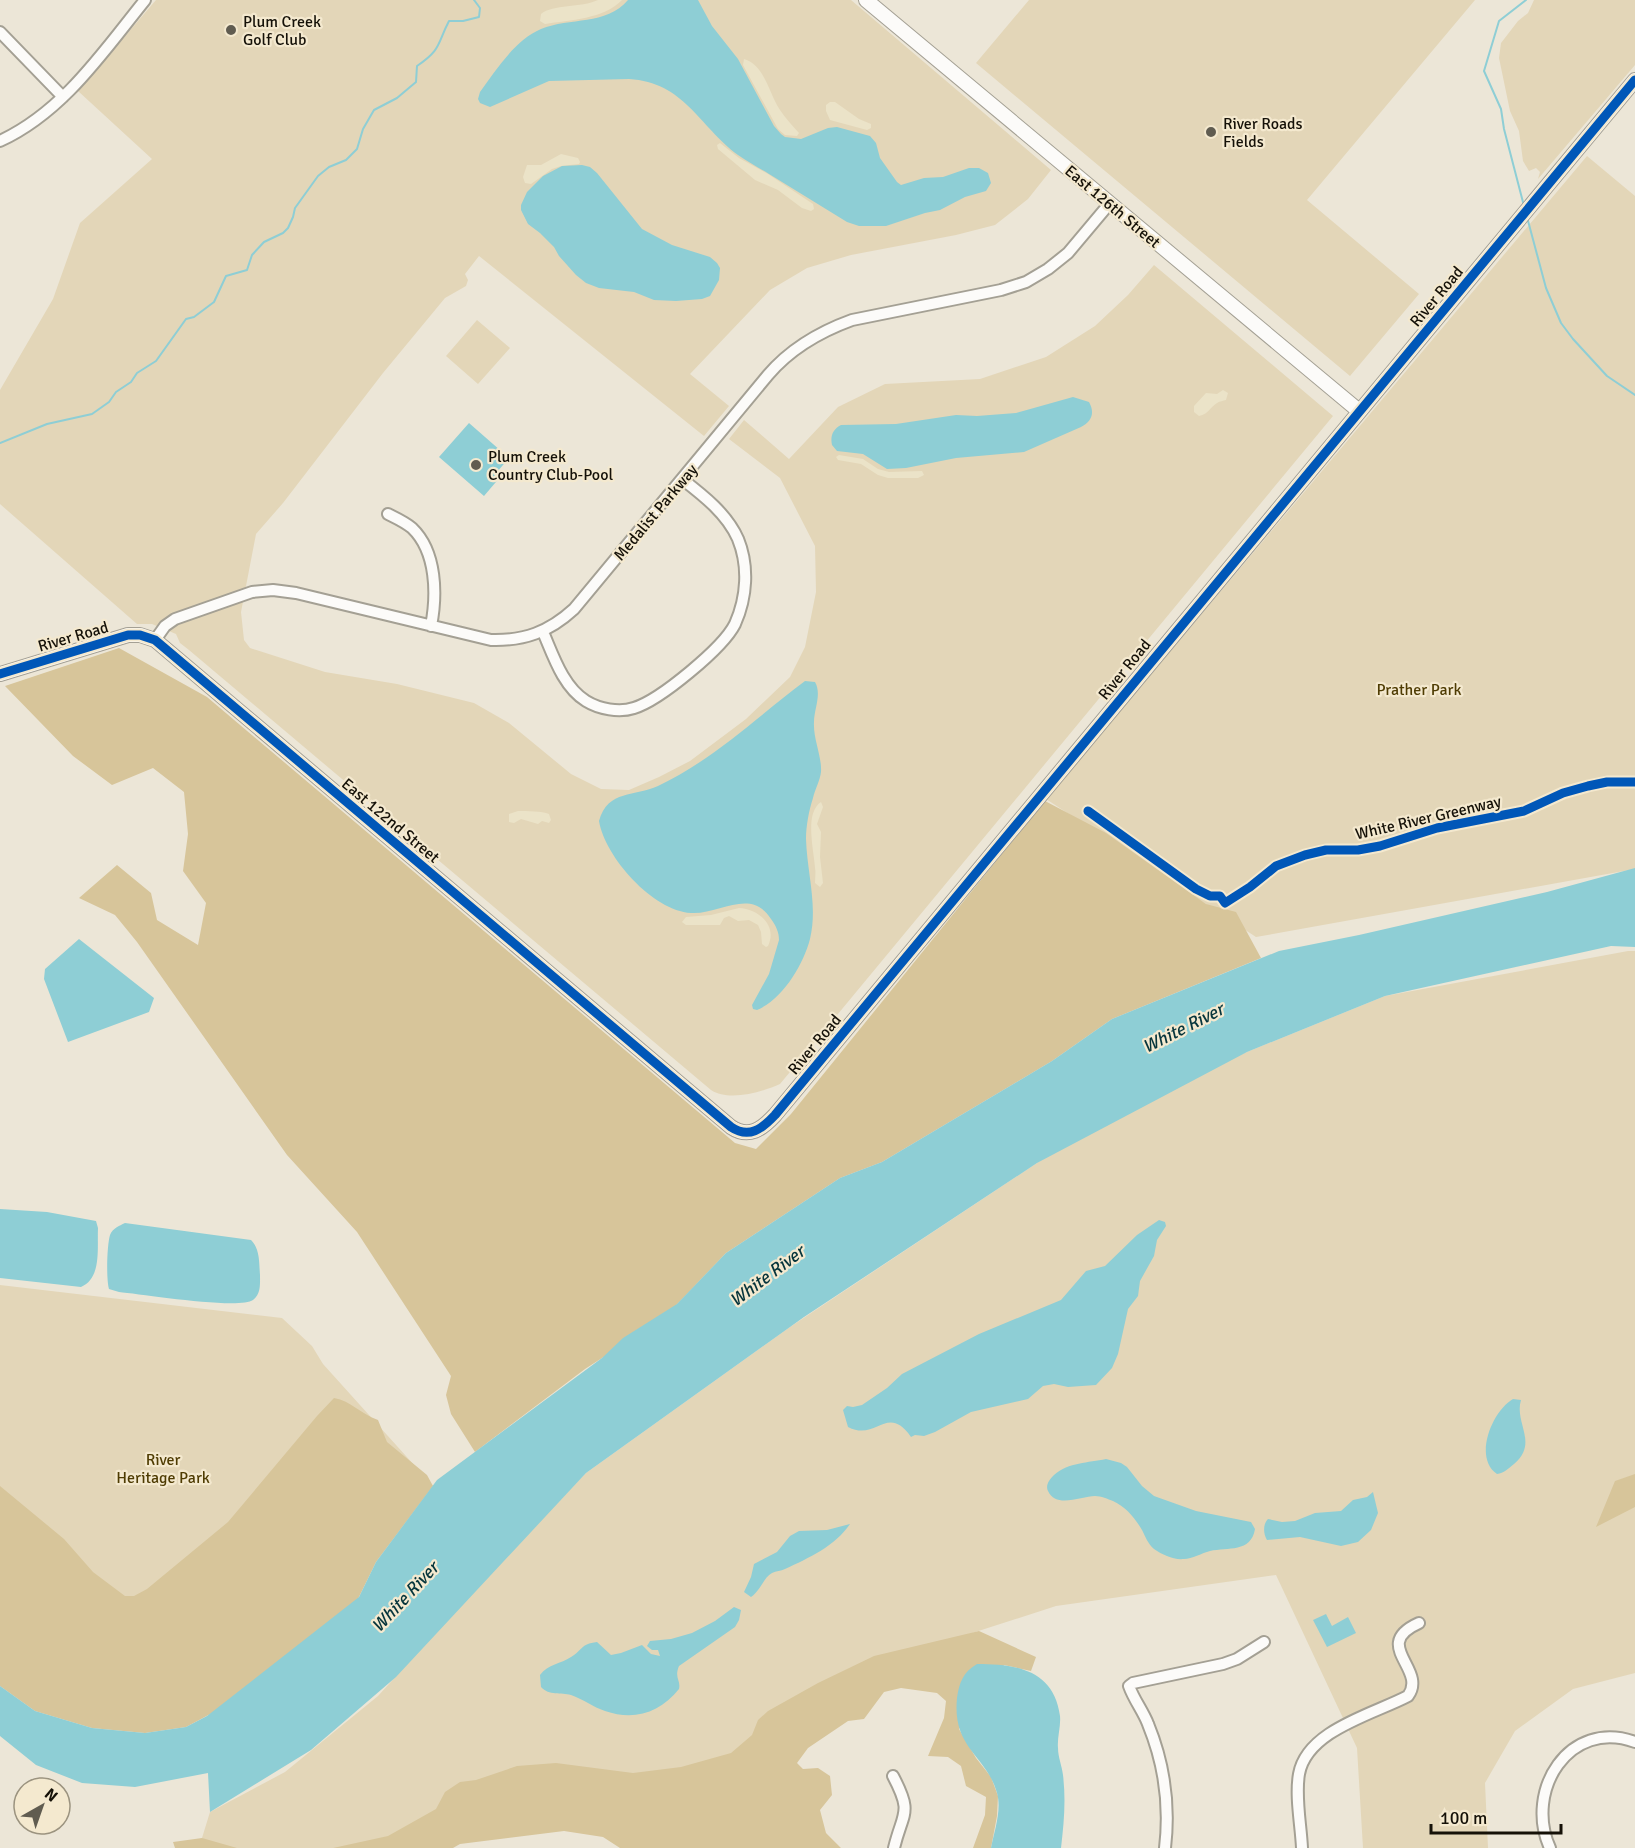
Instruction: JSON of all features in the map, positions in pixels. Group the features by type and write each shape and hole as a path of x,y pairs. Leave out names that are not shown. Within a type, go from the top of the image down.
{"street":[{"path":"0,141 42,116 63,97 145,0"},
{"name":"East 126th Street","path":"866,0 1359,411"},
{"path":"0,32 63,97"},
{"name":"River Road","path":"608,1022 734,1129 747,1133 755,1132 763,1127 1635,80"},
{"name":"Medalist Parkway","path":"155,640 165,626 175,619 236,597 263,591 296,593 491,640 516,639 543,632 574,609 787,355 811,338 852,320 1001,290 1026,282 1048,269 1068,253 1110,203"},
{"path":"543,632 572,690 592,705 619,710 646,703 704,660 720,645 735,622 742,602 746,579 743,556 738,539 724,517 682,479"},
{"path":"388,514 414,530 426,550 435,591 431,626"},
{"name":"River Road","path":"0,674 128,635 140,635 155,640"},
{"name":"East 122nd Street","path":"155,640 608,1022"},
{"path":"1302,1848 1298,1783 1303,1762 1317,1743 1332,1731 1408,1696 1413,1680 1400,1652 1399,1642 1406,1629 1419,1623"},
{"path":"1166,1848 1167,1803 1159,1757 1148,1724 1129,1686 1223,1664 1237,1659 1264,1642"},
{"path":"1550,1848 1542,1823 1542,1799 1548,1780 1562,1759 1574,1749 1602,1738 1616,1737 1635,1742"},
{"path":"894,1776 905,1802 906,1813 894,1848"}],"green space":[{"path":"156,0 851,0 1051,170 1028,199 995,225 956,235 851,255 807,268 770,290 690,374 729,406 704,436 479,256 465,274 468,280 466,286 445,298 256,534 241,612 244,640 250,648 325,672 397,684 474,703 509,723 571,774 601,789 629,790 690,761 746,719 790,677 805,647 816,592 815,546 780,478 729,439 744,420 789,459 838,407 885,384 980,379 1046,357 1095,326 1128,295 1154,265 1333,416 780,1084 755,1093 736,1095 718,1094 711,1090 180,643 176,634 152,624 137,624 0,504 0,390 53,299 80,223 152,159 78,91"},
{"name":"River Roads Fields","path":"1029,0 1475,0 1307,200 1419,294 1350,376 976,63"},
{"path":"1534,0 1635,0 1635,65 1538,179 1540,172 1536,168 1529,171 1523,161 1519,131 1510,111 1499,58 1501,43 1518,21 1528,13"},
{"name":"Prather Park","path":"1587,156 1635,196 1635,869 1256,937 1046,799"},
{"path":"477,320 510,348 478,384 446,356"},
{"path":"1635,951 1635,1673 1573,1689 1515,1731 1485,1783 1488,1848 1363,1848 1357,1748 1276,1575 1056,1606 876,1664 746,1751 371,1848 212,1848 202,1838 210,1812 285,1772 378,1696 490,1573 586,1473 790,1327 1049,1155 1215,1065 1385,996"},
{"name":"River Heritage Park","path":"0,1285 282,1318 312,1346 323,1364 433,1486 0,1670"}],"shaded area":[{"path":"119,648 207,697 735,1143 756,1149 791,1114 1045,801 1106,833 1206,904 1236,912 1261,958 1112,1019 1052,1061 882,1162 840,1178 726,1253 664,1318 585,1369 475,1452 451,1414 446,1395 451,1376 357,1232 287,1155 137,942 115,915 79,898 117,865 151,893 157,920 198,945 206,903 183,871 188,834 184,792 153,768 112,785 73,756 5,686"},
{"path":"334,1398 378,1420 387,1442 427,1475 433,1486 376,1562 356,1603 266,1684 186,1727 145,1733 92,1728 35,1711 0,1686 0,1486 64,1539 93,1572 125,1596 134,1596 147,1589 228,1522"},
{"path":"1635,1474 1635,1507 1596,1527 1615,1481"},
{"path":"979,1631 1036,1657 1031,1671 1004,1665 959,1729 976,1758 991,1777 998,1796 991,1848 973,1848 985,1815 986,1797 966,1786 961,1766 948,1757 928,1756 944,1718 946,1701 937,1693 901,1688 884,1692 864,1719 848,1721 808,1748 797,1763 803,1769 818,1768 830,1776 832,1795 820,1810 826,1833 841,1848 620,1848 603,1837 564,1831 460,1844 453,1848 333,1848 388,1836 436,1809 445,1792 460,1782 476,1780 517,1766 556,1763 633,1773 681,1767 731,1753 752,1735 758,1720 768,1711 818,1683 874,1656"},
{"path":"202,1838 237,1848 175,1848 173,1842"}],"sand":[{"path":"598,0 622,0 606,11 586,18 545,24 540,21 541,14 546,11"},
{"path":"744,59 757,67 762,74 780,110 799,133 797,136 785,135 778,129 743,65"},
{"path":"835,102 859,119 871,124 871,128 867,130 830,120 826,105"},
{"path":"720,143 739,158 813,204 814,209 811,211 802,208 778,190 755,180 718,149 717,145"},
{"path":"561,154 578,158 580,162 552,169 531,184 525,183 523,177 527,165 541,165"},
{"path":"1223,390 1228,393 1226,400 1217,403 1202,415 1199,416 1194,412 1194,406 1206,393 1217,394"},
{"path":"839,455 863,459 878,469 889,472 922,471 924,475 918,478 888,478 878,475 861,464 838,460 836,457"},
{"path":"821,802 823,807 817,824 821,832 820,857 823,883 820,887 815,883 811,823 816,807"},
{"path":"518,811 546,813 549,814 551,820 549,823 542,821 538,824 521,819 514,823 509,822 509,814"},
{"path":"739,908 753,911 768,925 770,938 768,946 762,944 758,925 749,920 738,921 729,916 724,918 720,925 686,925 682,922 686,917 711,915"}],"water":[{"path":"628,0 698,0 712,26 738,59 774,126 785,137 801,139 828,128 837,127 870,136 876,143 880,158 901,185 924,178 943,177 969,168 979,168 988,173 991,183 986,191 965,197 940,210 886,226 859,226 847,222 738,155 724,144 690,107 664,88 648,82 629,79 549,81 490,107 480,103 478,99 480,92 507,56 523,40 552,25 609,14"},
{"path":"562,166 590,167 597,173 642,229 672,245 710,257 717,263 720,268 719,280 710,296 702,299 676,301 654,300 634,292 599,288 586,283 576,275 554,247 528,224 521,205 527,192 543,176"},
{"path":"1073,397 1089,402 1092,413 1088,422 1024,452 956,458 906,468 887,469 863,454 837,451 832,445 833,433 841,425 896,424 956,415 1016,413"},
{"name":"Plum Creek Country Club-Pool","path":"469,423 509,458 497,472 501,476 484,496 439,457"},
{"path":"805,681 815,682 817,687 814,728 821,766 806,834 813,901 812,926 807,949 791,980 775,998 757,1010 753,1009 752,1005 769,974 779,940 777,929 771,919 763,910 754,905 734,905 702,913 691,913 676,910 661,903 633,880 621,865 603,835 599,821 603,811 616,799 658,786 678,776 716,751"},
{"name":"White River","path":"1635,868 1635,947 1611,946 1385,996 1247,1052 1037,1163 804,1317 586,1473 396,1677 311,1750 210,1812 208,1773 135,1787 82,1783 72,1779 72,1776 64,1776 36,1765 0,1736 0,1686 35,1711 92,1728 145,1733 186,1727 207,1716 359,1597 376,1562 437,1480 602,1358 623,1338 677,1304 726,1253 840,1178 882,1162 1052,1061 1112,1019 1279,951 1547,892"},
{"path":"79,939 154,998 149,1012 68,1042 44,979 45,969"},
{"path":"0,1209 47,1212 96,1221 98,1228 97,1262 88,1283 81,1287 0,1278"},
{"path":"1159,1220 1165,1222 1166,1226 1157,1240 1154,1256 1140,1281 1138,1296 1128,1309 1118,1354 1112,1368 1096,1385 1043,1386 1028,1399 971,1412 924,1436 911,1437 903,1427 895,1423 867,1430 848,1427 843,1410 847,1406 862,1405 887,1388 902,1374 979,1334 1061,1300 1086,1271 1105,1266 1137,1235"},
{"path":"125,1223 251,1240 258,1252 259,1292 253,1300 244,1303 229,1303 167,1298 109,1289 107,1262 110,1235 114,1229"},
{"path":"1513,1399 1521,1400 1520,1417 1525,1448 1514,1464 1504,1472 1497,1474 1490,1467 1486,1457 1488,1435 1498,1414"},
{"path":"1106,1459 1127,1467 1142,1486 1154,1496 1196,1511 1251,1522 1255,1529 1253,1537 1249,1542 1238,1547 1210,1551 1187,1559 1172,1558 1152,1547 1133,1517 1118,1503 1095,1496 1070,1500 1057,1499 1048,1491 1048,1482 1060,1471 1072,1465"},
{"path":"1373,1492 1378,1513 1371,1530 1358,1542 1341,1546 1300,1537 1267,1540 1264,1526 1268,1519 1282,1522 1295,1521 1315,1513 1341,1511 1353,1500 1367,1497"},
{"path":"850,1524 837,1539 821,1551 769,1575 751,1597 744,1592 754,1564 777,1552 790,1536 799,1531 827,1530"},
{"path":"734,1607 741,1610 735,1627 679,1666 677,1673 679,1689 664,1704 646,1713 616,1714 571,1695 551,1693 541,1687 540,1675 543,1671 571,1657 587,1644 597,1642 611,1655 642,1645 651,1654 660,1656 658,1650 652,1650 647,1646 650,1641 671,1639 692,1633 715,1621"},
{"path":"1326,1614 1332,1626 1348,1617 1356,1633 1327,1647 1313,1620"},
{"path":"977,1664 1019,1668 1031,1673 1050,1688 1056,1701 1060,1716 1058,1751 1064,1793 1061,1848 991,1848 998,1814 997,1793 992,1780 965,1740 957,1715 957,1698 961,1683 965,1674"}],"waterway":[{"path":"0,443 47,424 92,414 131,382 137,373 156,361 186,319 194,317 214,302 226,276 247,270 252,255 264,242 288,228 295,208 318,176 329,167 346,160 357,149 363,129 374,110 397,98 416,82 417,66 438,46 449,21 463,21 479,17 480,8 474,0"},
{"path":"1524,206 1501,109 1484,71 1499,21 1526,0"},
{"path":"1527,217 1546,288 1561,323 1607,376 1635,395"}],"cycle path":[{"path":"0,674 128,635 140,635 155,640 731,1127 738,1131 755,1131 775,1115 1635,80"},
{"name":"White River Greenway","path":"1088,811 1196,889 1210,896 1220,896 1225,903 1276,866 1305,855 1326,850 1358,850 1380,846 1437,828 1524,811 1563,793 1588,786 1607,782 1635,782"}],"place":[{"name":"Plum Creek Golf Club","path":"231,30"},
{"name":"River Roads Fields","path":"1211,132"},
{"name":"Plum Creek Country Club-Pool","path":"476,465"}]}
